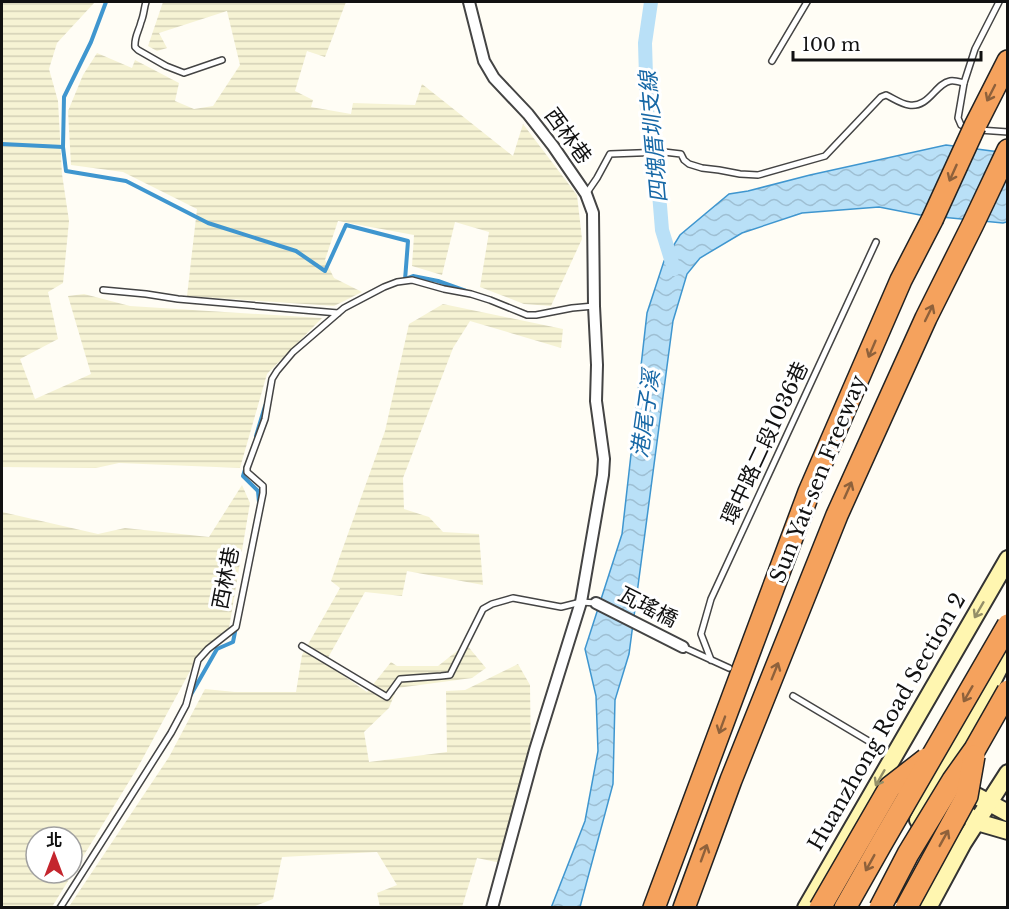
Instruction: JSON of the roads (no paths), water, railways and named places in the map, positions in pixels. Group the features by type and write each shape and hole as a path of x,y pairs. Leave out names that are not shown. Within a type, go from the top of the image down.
{"highway":[{"name":"Sun Yat-sen Freeway","path":"654,908 809,492 901,280 1008,61"},
{"name":"Sun Yat-sen Freeway","path":"684,908 731,780 837,515 926,318 1008,150"},
{"path":"845,908 1008,625"},
{"path":"879,908 908,854 953,780 975,749 1008,691"},
{"path":"906,908 967,796 975,749"},
{"path":"820,908 890,787 934,753"}],"street":[{"name":"西林巷","path":"469,2 484,61 494,78 554,146 586,194 593,213 596,401 604,459 581,602 535,750 492,908"},
{"name":"Huanzhong Road Section 2","path":"806,908 1008,559"},
{"name":"瓦瑤橋","path":"596,603 683,647"},
{"path":"879,908 1008,651"},
{"path":"871,908 1008,669"},
{"path":"893,756 940,786 977,822 1008,831"},
{"path":"928,908 961,847 1008,773"},
{"path":"940,786 1008,813"}],"lane":[{"path":"146,2 136,35 135,47 138,50 184,73 222,60"},
{"path":"772,61 807,2"},
{"path":"999,2 975,49 964,83 958,118 961,125 967,129 1008,132"},
{"path":"586,194 610,154 663,152 681,154 689,164 702,168 758,176 825,156 881,97 886,95 906,105 920,104 946,82 964,83"},
{"name":"環中路二段1036巷","path":"711,660 701,634 711,599 876,242"},
{"name":"西林巷","path":"60,908 171,733 186,705 198,660 236,627 263,493 263,486 247,472 247,468 265,419 272,379 292,352 344,308 397,282 412,280 481,297 527,315 594,306"},
{"path":"103,290 338,313"},
{"path":"302,646 387,697 400,679 450,675 483,609 492,604 513,598 561,607 581,602 596,603"},
{"path":"683,647 729,668"},
{"path":"793,696 893,756"}],"water":[{"name":"港尾子溪","path":"946,145 1007,153 1007,222 920,215 879,207 802,213 742,233 700,258 687,274 673,321 629,654 615,700 613,784 580,907 551,908 585,821 598,751 596,696 585,649 622,534 647,313 664,261 680,235 729,194"}],"waterway":[{"path":"106,2 91,42 64,97 63,147 66,171 126,181 208,223 296,251 325,271 346,225 408,241 405,280"},
{"name":"四塊厝圳支線","path":"651,2 645,43 647,110 658,181 662,230 674,269"},
{"path":"2,144 63,147"},
{"path":"405,279 413,276 438,281 466,291"},
{"path":"256,436 265,406"},
{"path":"246,466 243,476 258,491 259,502"},
{"path":"189,698 217,649 233,642 236,627"}]}
